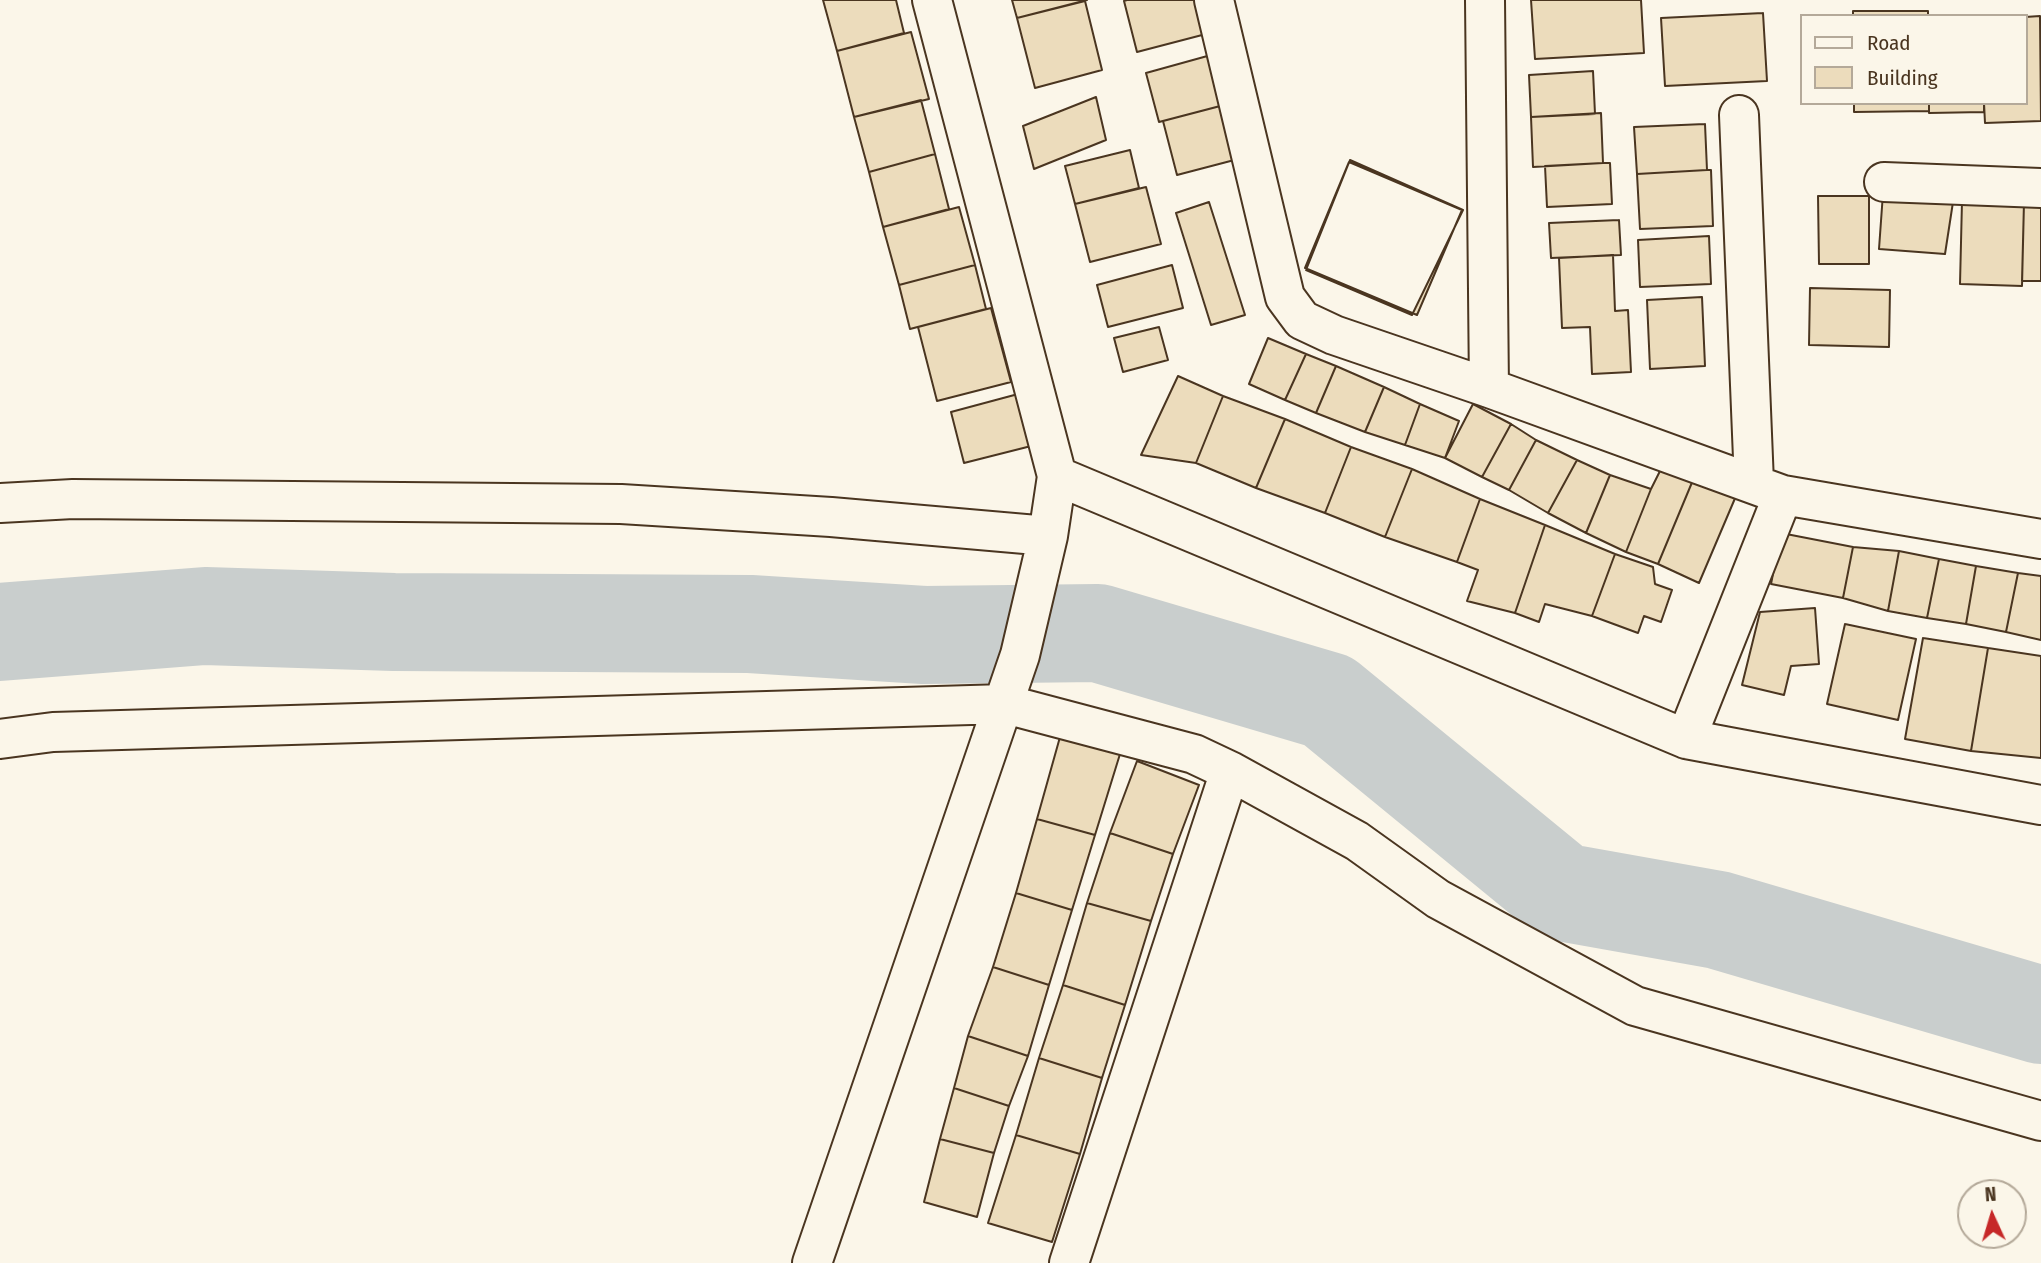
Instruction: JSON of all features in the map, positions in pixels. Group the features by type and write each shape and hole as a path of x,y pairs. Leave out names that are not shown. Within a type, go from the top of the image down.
{"street":[{"path":"812,1263 1005,704 1020,655 1048,536 1056,476 932,0"},
{"path":"1214,0 1286,297 1301,320 1334,335 1769,489 2041,539"},
{"path":"1485,0 1489,388"},
{"path":"1686,739 1769,489 1738,115"},
{"path":"1884,182 2041,188"},
{"path":"1056,476 1686,739 2041,805"},
{"path":"0,503 100,499 621,504 831,517 1048,536"},
{"path":"0,739 67,731 1005,704 1194,754 1230,771 1357,841 1438,899 1635,1006 2041,1121"},
{"path":"1069,1263 1230,771"}],"building":[{"path":"823,0 896,0 904,33 837,51"},
{"path":"1012,0 1087,0 1017,18"},
{"path":"1197,0 1206,34 1137,52 1124,1"},
{"path":"1531,0 1641,0 1644,53 1535,59"},
{"path":"1085,1 1102,70 1035,88 1017,18"},
{"path":"1853,11 1928,11 1928,14 1853,14"},
{"path":"1763,13 1767,81 1665,86 1661,18"},
{"path":"2040,16 2041,121 1985,123 1984,105 2027,105 2027,17"},
{"path":"911,32 929,99 854,117 837,51"},
{"path":"1211,55 1224,105 1159,122 1146,73"},
{"path":"1593,71 1595,114 1531,117 1529,75"},
{"path":"1096,97 1106,140 1034,169 1023,126"},
{"path":"921,100 935,154 869,172 854,117"},
{"path":"1228,104 1242,158 1177,175 1163,121"},
{"path":"1854,105 1929,105 1929,111 1854,112"},
{"path":"1929,105 1984,105 1984,112 1929,113"},
{"path":"1601,113 1603,163 1533,167 1531,117"},
{"path":"1705,124 1707,170 1637,174 1634,127"},
{"path":"1130,150 1139,188 1075,204 1065,166"},
{"path":"935,154 949,209 883,227 869,172"},
{"path":"1350,160 1463,210 1412,315 1306,270"},
{"path":"1349,162 1462,210 1417,315 1305,268"},
{"path":"1610,163 1612,204 1547,207 1545,166"},
{"path":"1711,170 1713,226 1640,229 1637,174"},
{"path":"1146,187 1161,244 1090,262 1075,204"},
{"path":"1883,193 1953,202 1945,254 1879,249"},
{"path":"1818,196 1869,196 1869,264 1819,264"},
{"path":"1962,201 2024,202 2022,286 1960,284"},
{"path":"1209,202 1245,315 1211,325 1176,213"},
{"path":"2024,202 2041,203 2041,281 2022,281"},
{"path":"959,207 975,265 899,285 883,227"},
{"path":"1619,220 1621,255 1551,258 1549,223"},
{"path":"1709,236 1711,284 1640,287 1638,240"},
{"path":"1613,255 1615,311 1628,310 1631,372 1592,374 1590,327 1562,328 1559,258"},
{"path":"975,265 986,309 910,329 899,285"},
{"path":"1172,265 1183,308 1108,327 1097,285"},
{"path":"1810,288 1890,290 1889,347 1809,345"},
{"path":"1702,297 1705,366 1650,369 1647,300"},
{"path":"991,308 1011,382 937,401 918,327"},
{"path":"1159,327 1168,360 1123,372 1114,338"},
{"path":"1268,338 1306,354 1285,400 1249,384"},
{"path":"1306,354 1336,366 1316,413 1285,400"},
{"path":"1336,366 1384,387 1365,432 1316,413"},
{"path":"1178,376 1223,396 1196,463 1141,455"},
{"path":"1384,387 1420,404 1405,445 1365,432"},
{"path":"1033,390 1047,442 964,463 951,412"},
{"path":"1223,396 1285,419 1256,488 1196,463"},
{"path":"1420,404 1459,421 1445,458 1405,445"},
{"path":"1473,404 1511,424 1482,477 1445,458"},
{"path":"1285,419 1351,447 1325,513 1256,488"},
{"path":"1511,424 1536,440 1509,490 1482,477"},
{"path":"1536,440 1577,460 1548,513 1509,490"},
{"path":"1351,447 1412,469 1385,537 1325,513"},
{"path":"1577,460 1610,475 1586,533 1548,513"},
{"path":"1662,467 1693,480 1658,564 1626,552"},
{"path":"1412,469 1480,499 1457,562 1385,537"},
{"path":"1610,475 1651,489 1626,552 1586,533"},
{"path":"1693,480 1736,496 1699,583 1658,564"},
{"path":"1480,499 1545,525 1515,613 1467,601 1478,570 1457,562"},
{"path":"1545,525 1615,554 1592,616 1545,604 1539,622 1515,613"},
{"path":"1781,533 1853,547 1843,598 1771,584"},
{"path":"1853,547 1899,551 1888,611 1843,598"},
{"path":"1899,551 1939,559 1927,618 1888,611"},
{"path":"1615,554 1653,567 1655,584 1672,590 1661,622 1644,616 1638,633 1592,616"},
{"path":"1939,559 1976,566 1966,624 1927,618"},
{"path":"1976,566 2018,573 2006,632 1966,624"},
{"path":"2018,573 2041,576 2041,640 2006,632"},
{"path":"1815,608 1819,664 1791,666 1784,695 1742,685 1760,612"},
{"path":"1845,624 1916,639 1898,720 1827,704"},
{"path":"1923,638 1988,648 1971,751 1905,739"},
{"path":"1988,648 2041,656 2041,758 1971,751"},
{"path":"1060,737 1120,754 1095,835 1037,819"},
{"path":"1137,761 1199,785 1173,854 1110,833"},
{"path":"1037,819 1095,835 1072,910 1016,893"},
{"path":"1110,833 1173,854 1151,921 1087,903"},
{"path":"1016,893 1072,910 1049,985 993,967"},
{"path":"1087,903 1151,921 1125,1005 1063,985"},
{"path":"993,967 1049,985 1028,1056 968,1036"},
{"path":"1063,985 1125,1005 1102,1078 1039,1058"},
{"path":"968,1036 1028,1056 1009,1106 954,1088"},
{"path":"1039,1058 1102,1078 1080,1154 1016,1135"},
{"path":"954,1088 1009,1106 994,1153 940,1139"},
{"path":"1016,1135 1080,1154 1052,1242 988,1223"},
{"path":"940,1139 994,1153 977,1217 924,1202"}],"waterway":[{"path":"0,632 205,616 394,622 750,624 924,635 1098,633 1328,701 1561,892 1718,920 2041,1015"}]}
